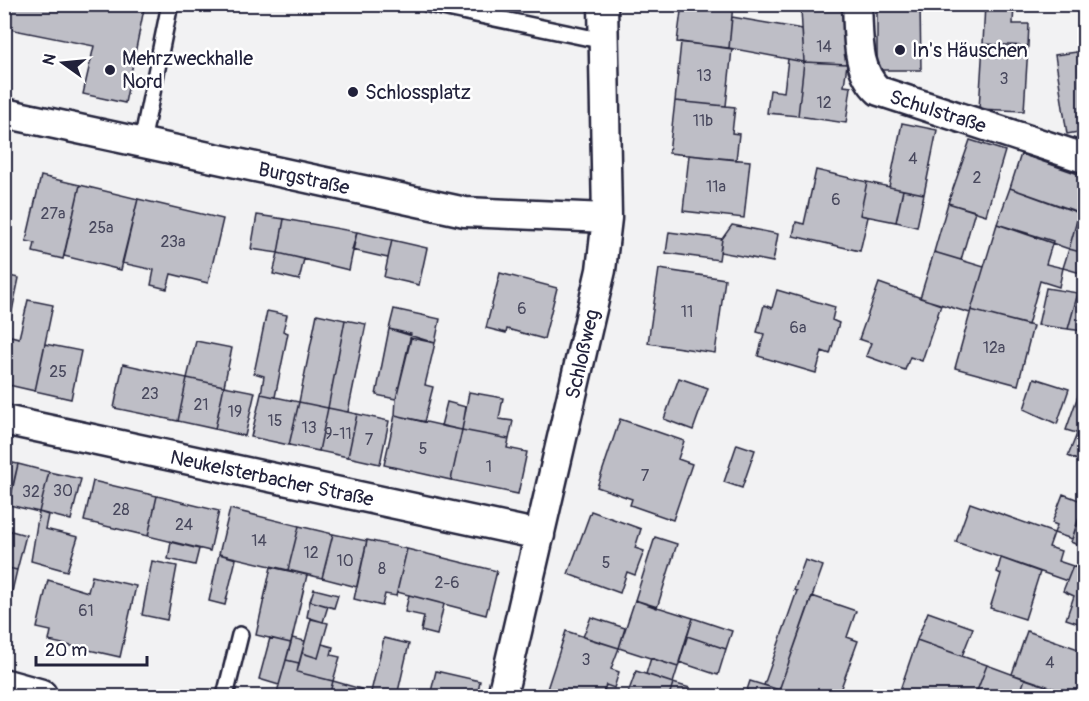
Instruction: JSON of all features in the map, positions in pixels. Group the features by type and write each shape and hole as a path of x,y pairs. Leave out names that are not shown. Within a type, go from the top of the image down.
{"street":[{"name":"Schloßweg","path":"502,696 601,270 607,218 603,4"},
{"name":"Schulstraße","path":"857,4 861,62 866,76 879,91 1084,158"},
{"name":"Burgstraße","path":"4,113 465,212 607,218"},
{"name":"Neukelsterbacher Straße","path":"4,420 540,536"},
{"path":"4,686 40,696"}],"lane":[{"path":"142,142 170,4"},
{"path":"428,4 604,41"},
{"path":"225,696 240,635"}],"building":[{"name":"Mehrzweckhalle Nord","path":"4,4 145,4 125,103 83,94 94,46 4,28"},
{"path":"682,4 733,4 729,48 677,42"},
{"path":"920,4 921,70 877,70 877,6"},
{"path":"960,4 985,4 984,9 960,7"},
{"path":"985,4 1014,4 1013,24 1029,24 1028,46 983,44"},
{"path":"843,6 847,64 804,62 801,9"},
{"path":"732,17 802,29 804,62 729,48"},
{"path":"681,42 732,49 726,106 675,101"},
{"path":"983,44 1028,46 1024,111 979,109"},
{"path":"1084,51 1084,131 1067,134 1055,55"},
{"path":"788,59 804,62 798,116 767,113 770,90 784,92"},
{"path":"804,62 847,64 844,86 851,87 846,123 798,116"},
{"path":"675,101 735,107 732,133 739,134 736,160 669,153"},
{"path":"902,123 937,130 924,194 889,187"},
{"path":"970,140 1005,151 986,215 948,203"},
{"path":"1021,154 1084,176 1084,214 1010,188"},
{"path":"689,155 750,161 744,218 683,211"},
{"path":"816,170 867,182 860,215 868,217 860,251 793,236 796,222 804,224"},
{"path":"4,176 10,177 4,200"},
{"path":"41,176 80,185 63,259 33,252 35,243 26,241"},
{"path":"867,182 903,190 896,222 860,215"},
{"path":"80,185 138,199 121,270 64,256"},
{"path":"1010,188 1079,213 1069,249 997,224"},
{"path":"903,190 924,194 917,227 896,222"},
{"path":"138,199 223,219 208,283 171,274 167,289 151,285 154,270 122,263"},
{"path":"948,203 975,211 961,260 934,252"},
{"path":"1079,213 1084,214 1084,253 1069,249"},
{"path":"257,215 284,219 278,253 251,249"},
{"path":"284,219 357,232 349,270 278,253"},
{"path":"997,224 1053,241 1046,264 1063,268 1059,287 1040,281 1028,325 971,310"},
{"path":"732,225 778,234 773,262 720,252 722,239"},
{"path":"357,232 392,240 388,258 352,250"},
{"path":"669,232 722,239 719,260 666,253"},
{"path":"392,240 427,248 419,285 384,277"},
{"path":"1069,249 1084,253 1084,274 1063,268"},
{"path":"934,252 984,267 970,313 920,298"},
{"path":"278,253 304,259 299,280 273,274"},
{"path":"659,269 725,279 715,353 648,343"},
{"path":"500,273 557,288 544,339 507,329 506,333 486,328"},
{"path":"4,275 19,278 11,316 4,315"},
{"path":"879,283 941,305 922,361 910,357 905,370 866,356 871,343 859,339"},
{"path":"1046,288 1078,293 1068,329 1038,325"},
{"path":"777,290 835,307 832,320 839,323 830,354 822,351 816,373 758,356 764,334 757,332 764,305 772,308"},
{"path":"1078,293 1084,295 1084,331 1068,329"},
{"path":"28,300 53,305 35,391 4,384 7,335 19,338"},
{"path":"394,309 440,319 435,343 389,329"},
{"path":"971,310 1033,326 1018,385 955,368"},
{"path":"267,311 287,315 283,331 288,333 275,397 261,394 264,376 254,373"},
{"path":"317,314 345,320 328,408 299,402"},
{"path":"345,320 366,324 348,412 328,408"},
{"path":"389,329 411,334 396,399 376,395"},
{"path":"411,338 435,343 425,385 433,387 424,422 395,415 396,399"},
{"path":"196,341 232,348 224,386 187,378"},
{"path":"45,344 81,351 71,399 35,391"},
{"path":"123,364 187,378 178,421 114,408"},
{"path":"187,378 224,386 215,429 178,421"},
{"path":"679,378 708,388 693,430 664,419"},
{"path":"1034,378 1069,389 1057,424 1024,409"},
{"path":"224,386 255,392 245,436 215,429"},
{"path":"469,392 503,398 499,419 513,421 509,439 462,430"},
{"path":"1079,393 1084,395 1083,435 1066,430"},
{"path":"261,394 299,402 289,445 251,437"},
{"path":"299,402 328,408 319,451 289,445"},
{"path":"447,402 466,407 462,430 441,426"},
{"path":"328,408 357,414 348,457 319,451"},
{"path":"357,414 389,421 380,464 348,457"},
{"path":"395,415 462,430 451,480 384,465"},
{"path":"620,419 684,441 678,459 692,464 673,520 630,505 632,499 597,487"},
{"path":"462,430 509,439 507,448 527,452 518,494 451,480"},
{"path":"1077,434 1084,436 1084,463 1068,456"},
{"path":"737,444 755,450 742,488 724,482"},
{"path":"4,461 18,464 6,514 4,514"},
{"path":"18,464 49,472 39,512 9,505"},
{"path":"49,472 81,479 71,520 39,512"},
{"path":"93,481 157,496 148,536 84,521"},
{"path":"1063,494 1084,502 1072,539 1054,533 1057,525 1052,523"},
{"path":"157,496 219,511 210,551 148,536"},
{"path":"970,503 1054,533 1049,547 1061,551 1058,561 1073,566 1067,581 956,542"},
{"path":"230,509 299,526 288,570 219,554"},
{"path":"1084,509 1084,548 1071,542"},
{"path":"591,511 641,529 635,548 644,551 635,575 627,572 620,593 568,574"},
{"path":"39,512 48,515 45,529 78,537 67,571 31,561"},
{"path":"299,526 333,534 322,578 288,570"},
{"path":"4,529 26,535 17,570 4,567"},
{"path":"333,534 367,541 357,587 322,578"},
{"path":"655,537 677,544 657,608 635,600"},
{"path":"367,540 407,549 396,596 385,594 382,606 354,599"},
{"path":"171,542 199,549 195,565 168,559"},
{"path":"407,549 497,571 486,615 397,592"},
{"path":"219,554 236,559 225,605 209,601"},
{"path":"1001,558 1040,572 1025,619 990,608 1001,574 997,572"},
{"path":"805,560 823,566 779,690 764,685 797,591 794,590"},
{"path":"152,561 177,566 167,620 142,615"},
{"path":"1084,565 1084,625 1066,619 1074,596 1063,591 1073,566 1083,570"},
{"path":"4,567 17,570 11,596 4,595"},
{"path":"271,567 307,575 291,643 256,635"},
{"path":"92,576 136,586 120,657 49,641 51,631 37,628 48,580 88,592"},
{"path":"314,589 338,595 334,608 310,601"},
{"path":"409,595 444,604 437,635 421,631 424,616 405,612"},
{"path":"812,596 856,611 847,637 858,641 838,696 777,696"},
{"path":"635,600 693,618 678,667 619,648"},
{"path":"310,601 328,606 323,622 307,617"},
{"path":"928,612 973,628 962,656 917,640"},
{"path":"591,617 625,628 619,648 583,637"},
{"path":"693,618 732,631 726,649 687,636"},
{"path":"311,619 328,623 318,658 302,653"},
{"path":"566,631 619,648 611,669 619,672 614,688 606,685 602,696 569,696 547,689"},
{"path":"1027,631 1084,651 1084,696 1076,696 1012,674"},
{"path":"687,636 726,649 718,675 679,662"},
{"path":"270,638 291,643 279,685 259,679"},
{"path":"292,638 305,641 299,663 286,660"},
{"path":"384,638 409,644 397,696 370,696"},
{"path":"917,640 987,665 975,696 898,696"},
{"path":"322,644 333,647 331,655 340,657 333,681 297,672 302,653 318,658"},
{"path":"651,658 678,667 673,683 646,674"},
{"path":"286,660 299,663 297,672 333,681 329,696 276,696"},
{"path":"987,665 1025,679 1019,696 975,696"},
{"path":"436,671 480,681 477,696 430,696"},
{"path":"636,671 673,683 669,696 627,696"},
{"path":"1025,679 1076,696 1019,696"},
{"path":"333,681 361,689 359,696 329,696"},
{"path":"750,681 779,690 777,696 745,696"},
{"path":"673,683 690,688 688,696 669,696"}],"place":[{"name":"In's Häuschen","path":"900,50"},
{"name":"Mehrzweckhalle Nord","path":"110,70"},
{"name":"Schlossplatz","path":"353,92"}]}
